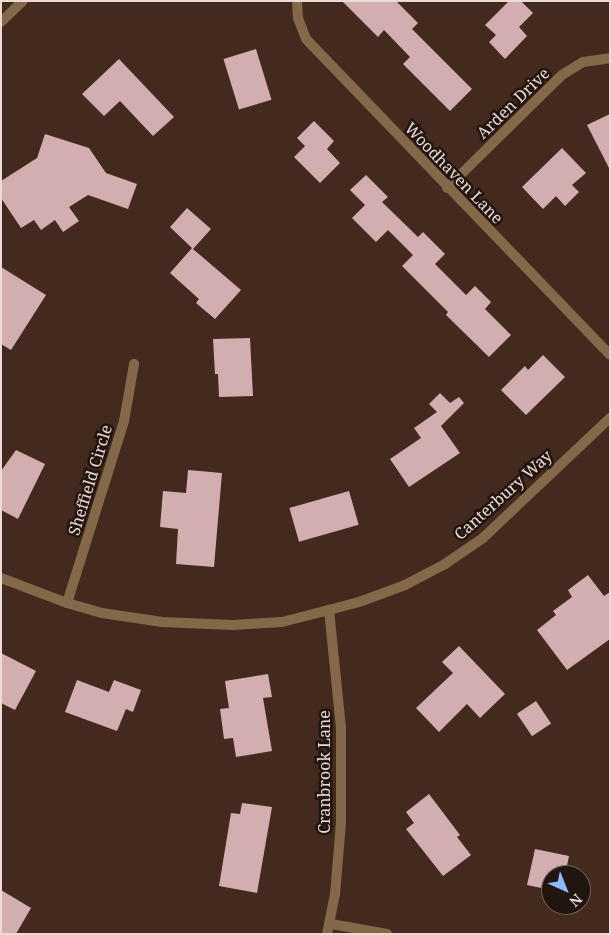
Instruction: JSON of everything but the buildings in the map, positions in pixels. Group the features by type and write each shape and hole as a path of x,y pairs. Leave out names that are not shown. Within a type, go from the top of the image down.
{"street":[{"path":"1,22 23,1"},
{"name":"Woodhaven Lane","path":"297,1 298,18 306,39 447,188 610,355"},
{"name":"Arden Drive","path":"447,188 562,75 583,62 610,58"},
{"name":"Sheffield Circle","path":"68,603 124,421 134,364"},
{"name":"Canterbury Way","path":"1,578 68,603 102,613 162,622 233,625 282,622 329,610 362,601 405,585 445,564 484,538 610,418"},
{"name":"Cranbrook Lane","path":"329,610 341,728 341,822 329,929"},
{"path":"329,929 387,934"}]}
